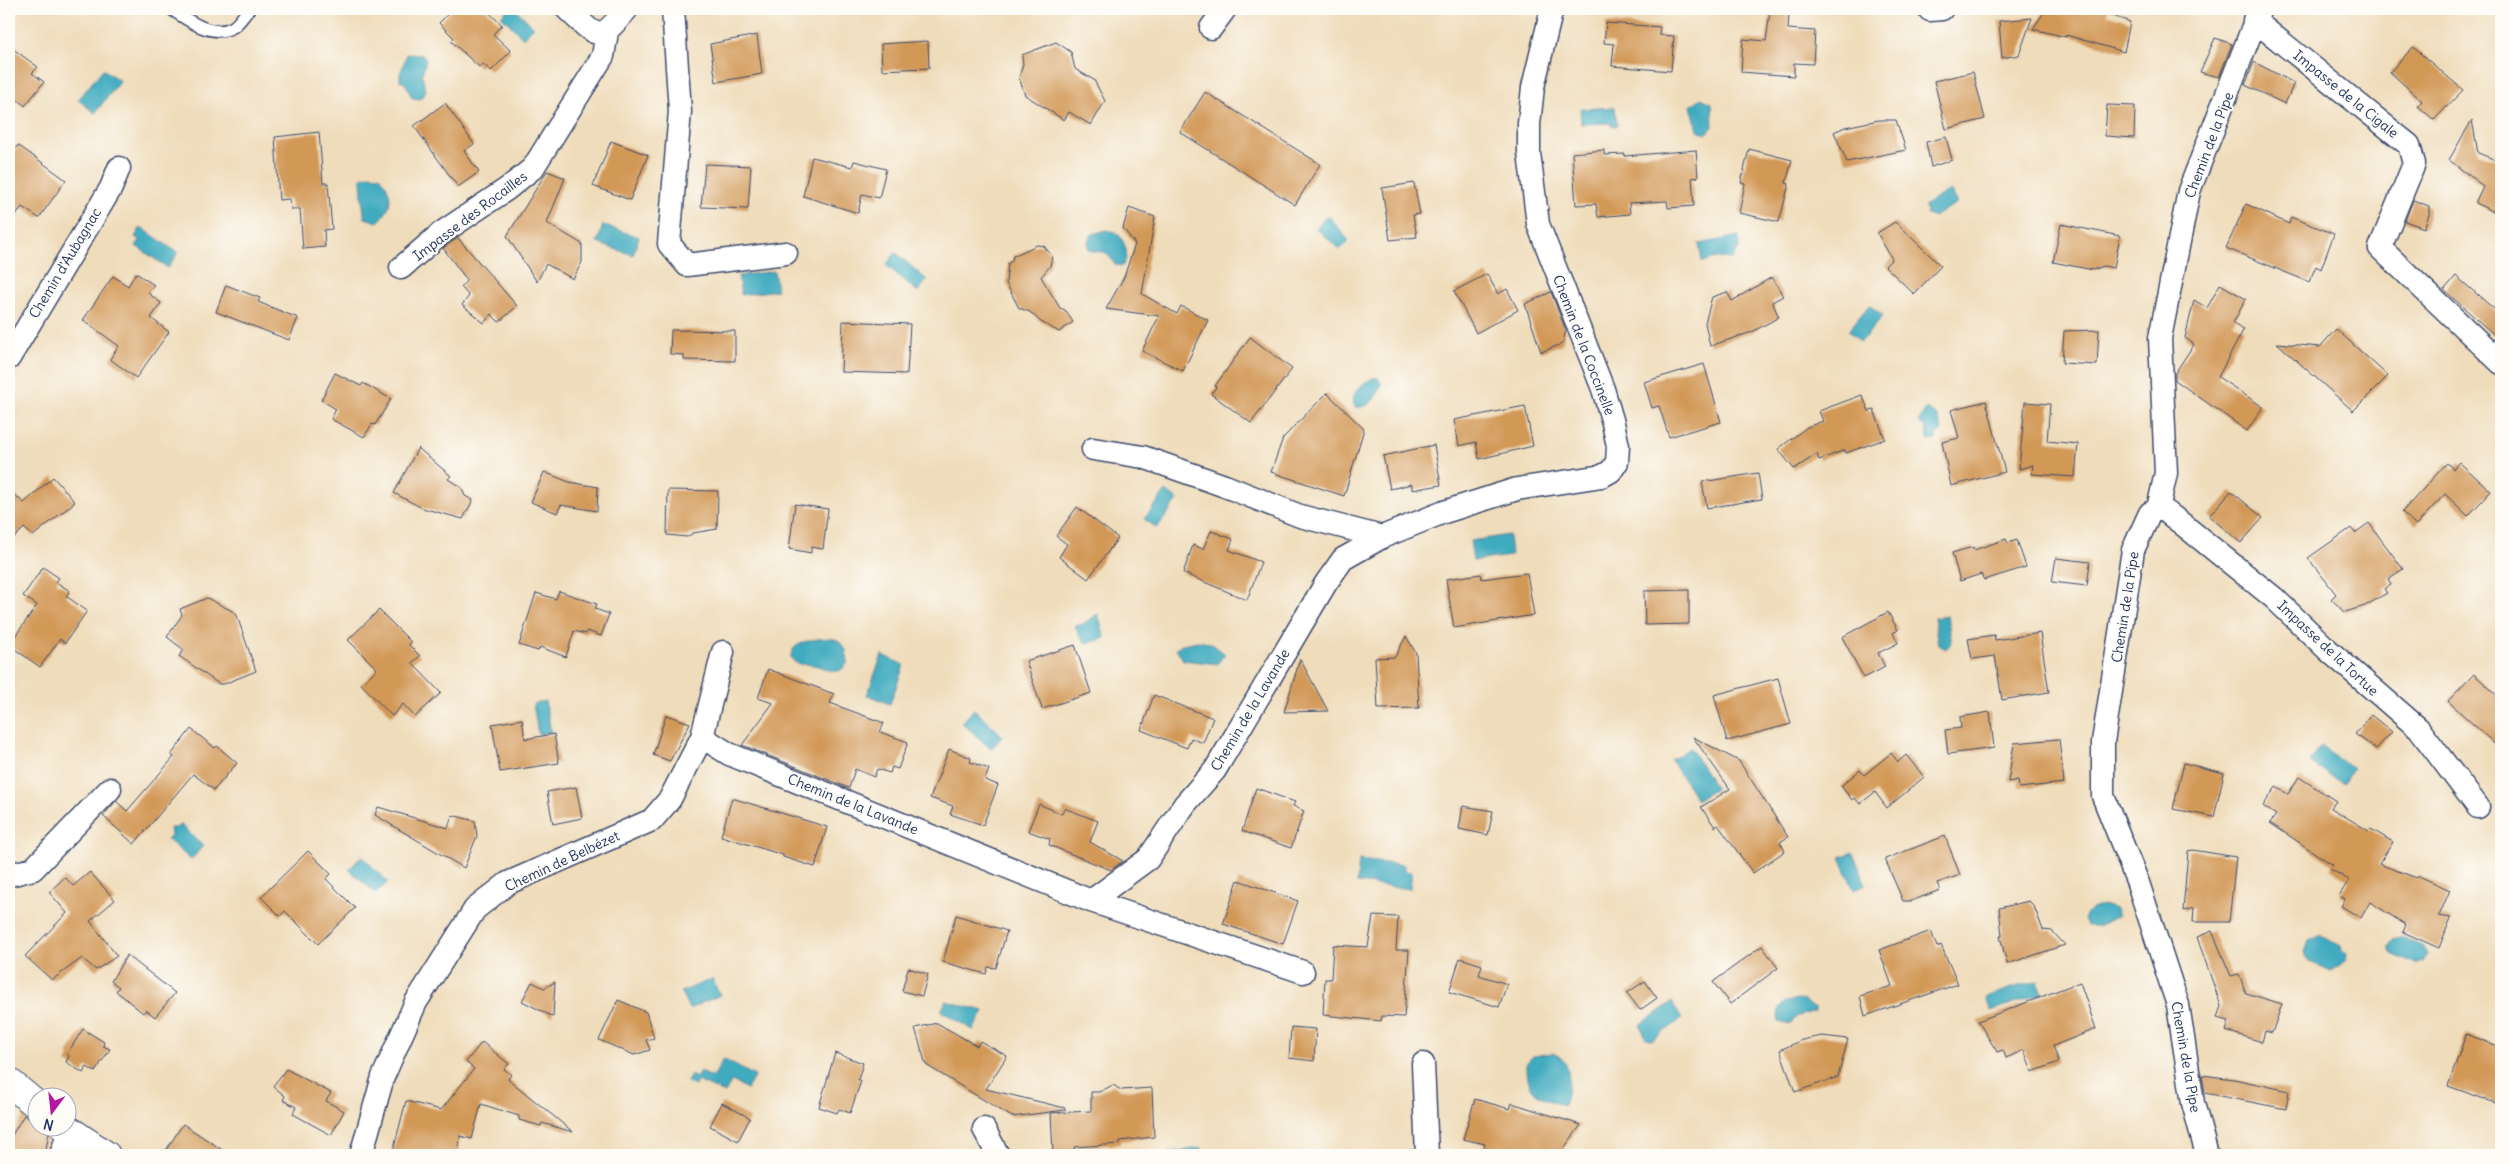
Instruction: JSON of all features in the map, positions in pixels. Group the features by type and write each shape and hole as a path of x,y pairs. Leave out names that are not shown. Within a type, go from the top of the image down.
{"street":[{"path":"567,9 593,32 601,34 608,32 627,9"},
{"path":"673,9 680,111 669,244 687,265 786,253"},
{"path":"1211,28 1225,9"},
{"name":"Chemin de la Coccinelle","path":"1382,537 1444,512 1517,489 1602,476 1611,472 1617,462 1618,446 1603,389 1538,224 1529,153 1529,124 1533,87 1552,9"},
{"name":"Impasse de la Cigale","path":"2257,14 2409,145 2414,164 2380,248 2501,363"},
{"name":"Chemin de la Pipe","path":"2206,1155 2193,1103 2178,1005 2138,883 2103,796 2104,742 2134,550 2150,514 2158,509 2166,473 2160,338 2189,191 2242,60 2257,14"},
{"name":"Impasse des Rocailles","path":"401,268 440,234 507,189 533,168 603,56 608,32"},
{"name":"Chemin d'Aubagnac","path":"9,358 111,188 119,168"},
{"path":"1092,449 1143,457 1225,486 1300,516 1382,537"},
{"name":"Impasse de la Tortue","path":"2158,509 2170,515 2274,598 2328,650 2419,730 2478,807"},
{"name":"Chemin de la Lavande","path":"1091,901 1148,859 1184,804 1215,770 1321,592 1343,559 1382,537"},
{"name":"Chemin de Belbézet","path":"361,1155 383,1077 416,1002 475,909 508,883 652,820 670,799 702,736 722,652"},
{"name":"Chemin de la Lavande","path":"702,736 729,754 1091,901 1303,972"},
{"path":"9,875 32,869 110,789"},
{"path":"1423,1064 1427,1155"},
{"path":"9,1082 28,1098"},
{"path":"984,1129 998,1155"},
{"path":"65,1138 106,1155"}],"lane":[{"path":"171,9 196,25 218,32 234,27 249,9"}],"water":[{"path":"508,9 515,9 534,27 523,38 501,16"},
{"path":"407,54 423,55 426,60 422,75 426,91 420,99 412,98 405,83 400,81 400,74"},
{"path":"103,69 120,81 95,113 78,100"},
{"path":"1701,98 1712,103 1713,127 1706,134 1698,130 1691,106"},
{"path":"1615,107 1617,126 1611,126 1611,123 1581,124 1580,109"},
{"path":"370,175 380,176 387,188 390,199 387,211 378,222 365,218 364,215 361,178"},
{"path":"1950,190 1957,203 1933,217 1926,215 1925,205"},
{"path":"1328,215 1348,240 1340,250 1316,228"},
{"path":"603,225 639,237 633,255 597,243"},
{"path":"141,227 178,253 168,268 136,246 140,240 135,237"},
{"path":"1107,230 1116,232 1124,244 1126,258 1122,266 1115,265 1104,252 1088,249 1088,241 1092,234"},
{"path":"1739,236 1739,249 1732,259 1716,258 1702,262 1699,244"},
{"path":"896,253 927,280 918,292 886,265"},
{"path":"774,271 777,290 741,295 738,276"},
{"path":"1869,305 1883,316 1861,342 1848,331"},
{"path":"1373,378 1378,378 1381,383 1376,397 1369,404 1355,407 1355,393 1361,386"},
{"path":"1926,409 1938,416 1942,431 1936,434 1936,440 1929,441 1925,427 1918,422"},
{"path":"1166,491 1178,500 1157,528 1144,519"},
{"path":"1509,535 1511,556 1473,561 1470,541"},
{"path":"1098,614 1105,638 1087,644 1079,635 1075,626 1083,624"},
{"path":"1947,616 1952,643 1946,649 1938,645 1934,618"},
{"path":"830,638 838,640 846,650 848,662 840,670 832,671 818,666 798,664 791,658 792,652 799,644"},
{"path":"1198,641 1211,643 1225,654 1217,664 1183,660 1176,648 1182,644"},
{"path":"882,655 904,665 890,704 867,695"},
{"path":"545,701 551,732 538,734 533,704"},
{"path":"974,709 1003,736 991,749 962,723"},
{"path":"2320,746 2353,769 2344,784 2310,762"},
{"path":"1690,748 1716,788 1697,800 1671,760"},
{"path":"180,824 203,846 191,860 167,839 171,835 170,828 177,828"},
{"path":"1853,852 1866,885 1854,890 1840,857"},
{"path":"362,856 388,882 376,894 349,869"},
{"path":"1359,860 1404,865 1404,871 1412,872 1410,889 1357,883"},
{"path":"2107,906 2115,909 2118,916 2098,926 2088,926 2084,920 2088,912 2096,907"},
{"path":"2321,935 2341,946 2342,951 2347,954 2346,961 2330,971 2308,961 2305,952 2309,941"},
{"path":"2400,937 2422,946 2427,954 2424,961 2416,965 2392,954 2389,947 2393,939"},
{"path":"712,979 720,995 689,1009 681,992"},
{"path":"2038,981 2043,993 1991,1011 1986,998 2011,988"},
{"path":"1803,999 1810,1006 1815,1007 1815,1011 1796,1017 1790,1025 1779,1022 1779,1008 1786,1002"},
{"path":"946,1001 984,1011 973,1030 941,1011"},
{"path":"1672,1002 1682,1019 1652,1040 1646,1038 1640,1025"},
{"path":"1553,1053 1565,1062 1569,1076 1564,1106 1535,1093 1531,1088 1527,1073 1527,1062 1533,1056"},
{"path":"723,1059 755,1076 747,1089 732,1081 725,1093 697,1081 695,1086 687,1082 691,1075 696,1078 700,1071 713,1078"},
{"path":"1202,1148 1203,1155 1171,1155 1170,1152"}],"building":[{"path":"453,9 485,9 502,25 493,34 511,51 491,71 483,64 479,67 451,41 454,38 439,23"},
{"path":"2046,9 2108,9 2107,14 2130,22 2124,52 2066,35 2066,37 2033,29"},
{"path":"1770,12 1789,14 1788,29 1815,31 1813,64 1794,63 1794,76 1741,72 1743,39 1766,41"},
{"path":"2032,18 2019,55 2002,58 1999,21"},
{"path":"1606,23 1660,27 1659,35 1674,36 1671,71 1612,66 1614,44 1604,43"},
{"path":"757,35 762,74 716,82 710,44"},
{"path":"2215,38 2232,44 2219,77 2200,72"},
{"path":"928,41 929,68 882,70 881,44"},
{"path":"1056,42 1071,52 1075,69 1094,80 1105,101 1091,125 1069,112 1064,120 1025,95 1019,78 1023,64 1022,55"},
{"path":"9,46 38,67 32,73 44,82 25,106 13,96 9,101"},
{"path":"2413,47 2463,90 2434,120 2418,106 2422,101 2390,72"},
{"path":"2254,62 2294,83 2285,104 2245,85"},
{"path":"1973,72 1985,119 1946,129 1934,81"},
{"path":"1205,92 1320,164 1295,205 1180,132"},
{"path":"445,103 474,144 464,151 479,172 458,187 414,126"},
{"path":"2107,105 2135,106 2134,138 2105,136"},
{"path":"1879,120 1896,120 1906,150 1847,162 1834,132 1845,127"},
{"path":"2472,120 2478,153 2496,160 2501,149 2501,215 2475,203 2483,186 2449,160"},
{"path":"319,132 323,183 328,183 332,229 324,230 325,247 303,249 300,209 291,209 290,199 279,200 275,137"},
{"path":"1946,137 1952,160 1931,167 1926,142"},
{"path":"611,141 648,155 630,200 593,186"},
{"path":"18,145 66,180 39,218 22,207 9,223 9,158"},
{"path":"1749,149 1792,160 1786,183 1789,184 1779,222 1739,213 1745,184 1741,183"},
{"path":"1604,150 1604,155 1625,154 1625,156 1696,150 1698,177 1692,178 1694,206 1668,208 1667,201 1629,203 1630,214 1598,217 1596,204 1576,205 1572,153"},
{"path":"812,157 852,167 854,161 886,169 879,198 862,194 858,213 803,196"},
{"path":"705,164 751,166 748,209 701,207"},
{"path":"547,171 565,178 547,223 582,244 582,262 573,279 546,264 537,282 507,236"},
{"path":"1414,183 1420,214 1413,215 1417,237 1390,240 1382,188"},
{"path":"2413,200 2429,206 2429,215 2424,228 2405,221"},
{"path":"2246,204 2289,224 2291,217 2334,234 2321,269 2316,266 2309,282 2226,248"},
{"path":"1129,208 1155,217 1142,294 1177,314 1181,306 1208,320 1183,371 1142,351 1159,316 1106,309 1124,277 1135,244 1123,228"},
{"path":"1895,222 1941,266 1914,294 1885,266 1892,259 1877,233"},
{"path":"2061,224 2120,236 2114,268 2104,266 2093,270 2053,262"},
{"path":"458,238 517,306 499,322 491,314 484,323 462,305 469,296 461,287 467,280 443,248"},
{"path":"1037,245 1044,246 1052,256 1050,266 1041,277 1060,308 1065,310 1073,322 1059,332 1041,322 1030,312 1019,308 1006,283 1008,263 1012,261 1013,256"},
{"path":"136,273 154,285 148,293 161,303 151,318 169,332 136,378 110,359 119,346 83,320 113,276 128,286"},
{"path":"1487,274 1498,294 1507,289 1518,310 1476,333 1454,291"},
{"path":"2456,276 2501,315 2501,341 2444,290"},
{"path":"1772,277 1783,296 1772,302 1779,317 1752,332 1710,346 1705,323 1712,297 1727,292 1732,301"},
{"path":"2220,284 2246,299 2233,323 2244,329 2218,377 2263,407 2247,431 2175,380 2175,373 2194,344 2185,338 2194,300 2207,308"},
{"path":"226,285 260,298 258,302 298,318 289,340 216,312"},
{"path":"1551,292 1566,331 1562,344 1541,352 1525,304"},
{"path":"843,321 910,324 907,374 841,372"},
{"path":"2336,329 2388,376 2353,411 2277,343 2320,347"},
{"path":"671,330 735,331 735,361 684,360 684,355 670,354"},
{"path":"2099,330 2097,365 2062,363 2064,331"},
{"path":"1250,337 1292,369 1251,423 1211,394"},
{"path":"1704,364 1721,422 1669,437 1659,406 1652,408 1644,382"},
{"path":"335,373 361,386 363,383 391,399 375,425 372,424 364,437 331,419 336,409 321,400"},
{"path":"1327,393 1364,429 1344,496 1271,472 1283,438"},
{"path":"1862,395 1869,411 1874,410 1885,439 1846,453 1845,450 1819,460 1817,454 1794,469 1778,449 1807,427 1823,421 1819,411"},
{"path":"1986,401 2005,472 1951,486 1942,442 1959,438 1951,410"},
{"path":"2025,402 2050,404 2047,441 2078,444 2075,477 2032,474 2033,465 2019,469"},
{"path":"1525,406 1533,446 1479,459 1476,442 1459,446 1454,420"},
{"path":"1434,445 1441,485 1412,490 1412,484 1390,489 1383,456"},
{"path":"418,448 451,476 448,479 462,488 465,496 473,500 463,519 422,508 394,493"},
{"path":"2459,462 2491,491 2468,516 2445,494 2416,525 2402,512 2447,463 2453,469"},
{"path":"544,472 569,482 598,487 597,511 561,505 557,513 531,502"},
{"path":"1758,473 1762,499 1707,508 1702,482"},
{"path":"53,477 75,502 33,536 24,528 9,543 9,490 24,503"},
{"path":"668,490 718,491 717,529 693,533 687,537 667,535"},
{"path":"2231,491 2263,518 2241,543 2209,516"},
{"path":"795,504 828,509 823,549 811,547 811,553 789,549"},
{"path":"1077,507 1118,538 1088,579 1059,557 1067,544 1056,536"},
{"path":"2369,523 2403,569 2388,579 2391,584 2384,589 2387,593 2365,606 2345,612 2331,599 2336,594 2308,558 2351,528 2355,533"},
{"path":"1211,531 1233,539 1229,550 1261,562 1247,600 1183,573 1193,545 1203,549"},
{"path":"2006,539 2008,543 2017,540 2026,567 1984,580 1981,574 1960,581 1952,553 1973,547 1974,550"},
{"path":"2056,558 2090,562 2087,586 2052,582"},
{"path":"43,567 59,578 56,582 70,591 66,596 87,611 65,643 60,639 40,667 9,645 37,605 23,596"},
{"path":"1527,573 1534,615 1454,628 1446,579 1481,574 1482,579"},
{"path":"1689,590 1689,624 1645,625 1644,591"},
{"path":"559,591 597,604 595,609 609,614 601,636 587,631 586,634 574,631 566,657 540,647 538,651 519,645 536,593 556,599"},
{"path":"207,598 236,613 256,671 224,684 219,684 179,656 184,650 167,637 182,615 180,609"},
{"path":"379,610 411,642 409,645 420,656 412,663 441,693 415,717 403,704 392,716 361,684 377,669 348,640"},
{"path":"1888,612 1898,630 1893,633 1898,643 1878,653 1885,667 1864,678 1842,637"},
{"path":"2040,633 2049,692 2002,700 1995,656 1972,659 1968,639 1994,635 1995,640"},
{"path":"1406,636 1416,653 1419,708 1378,709 1375,658 1395,657"},
{"path":"1075,645 1091,693 1042,709 1026,661"},
{"path":"1300,659 1328,711 1284,712"},
{"path":"768,669 834,694 830,703 884,723 880,732 908,742 898,769 892,767 890,773 877,769 874,777 855,769 849,788 742,745 773,703 758,698"},
{"path":"2474,674 2501,699 2501,750 2448,701"},
{"path":"1778,678 1791,724 1727,741 1714,695"},
{"path":"1154,695 1213,718 1203,743 1191,738 1187,748 1141,730"},
{"path":"1990,712 1994,748 1948,754 1945,730 1961,728 1960,717"},
{"path":"666,715 690,723 670,761 653,755"},
{"path":"2371,715 2392,732 2376,749 2355,734"},
{"path":"522,719 525,739 554,734 559,763 500,772 492,724"},
{"path":"191,729 215,748 217,746 237,763 214,790 193,774 134,844 103,816 116,801 127,811 174,757 171,755"},
{"path":"1693,737 1739,761 1788,837 1780,842 1785,851 1753,873 1718,825 1715,827 1701,807 1730,789"},
{"path":"2059,739 2064,783 2019,788 2018,780 2008,782 2014,743"},
{"path":"949,749 971,758 970,762 989,769 985,780 998,785 983,825 950,814 953,806 930,798"},
{"path":"1891,753 1898,762 1906,755 1924,777 1887,808 1875,792 1860,804 1855,798 1852,800 1841,786 1860,770 1864,775"},
{"path":"2184,763 2224,773 2214,817 2173,809"},
{"path":"2299,777 2336,801 2331,808 2369,831 2371,829 2393,842 2379,864 2417,878 2419,876 2450,890 2439,916 2451,918 2439,948 2403,932 2406,925 2370,902 2361,918 2341,906 2345,899 2339,896 2349,880 2330,869 2333,865 2270,823 2276,815 2263,806 2276,787 2288,794"},
{"path":"576,787 582,818 553,824 547,792"},
{"path":"1256,788 1295,802 1293,806 1304,811 1291,848 1242,831"},
{"path":"732,798 827,827 815,867 721,836"},
{"path":"1039,804 1062,814 1064,808 1098,821 1090,842 1123,861 1111,870 1049,845 1050,839 1028,831"},
{"path":"1463,806 1493,811 1488,835 1459,829"},
{"path":"378,807 448,828 452,815 475,821 477,836 464,868 375,815"},
{"path":"1945,836 1960,875 1937,883 1940,890 1911,901 1903,901 1885,859"},
{"path":"2193,850 2236,857 2229,922 2193,922 2194,908 2183,911 2188,851"},
{"path":"308,851 331,874 326,879 355,908 318,944 285,911 280,916 261,897"},
{"path":"90,872 115,900 90,921 117,956 96,970 82,958 52,980 25,956 67,913 49,892 65,877 73,886"},
{"path":"1238,880 1298,901 1283,944 1223,924"},
{"path":"2029,901 2034,906 2043,930 2052,931 2065,945 2007,964 2000,936 2002,936 1999,908"},
{"path":"956,915 1007,931 996,968 988,967 986,974 943,962"},
{"path":"1373,916 1398,917 1396,950 1409,950 1404,1017 1382,1016 1381,1021 1323,1015 1325,979 1331,979 1333,945 1368,947"},
{"path":"1931,931 1937,947 1941,945 1958,984 1865,1016 1860,996 1892,986 1879,950"},
{"path":"2212,931 2231,976 2239,974 2246,993 2282,1004 2272,1033 2265,1031 2262,1042 2226,1031 2229,1021 2217,1018 2221,1006 2197,937"},
{"path":"1762,946 1778,968 1730,1004 1713,982"},
{"path":"127,955 175,993 155,1017 146,1010 143,1013 116,991 119,987 111,981"},
{"path":"1460,958 1482,965 1479,975 1507,984 1499,1007 1449,992"},
{"path":"908,968 928,974 922,996 902,991"},
{"path":"1645,981 1657,998 1640,1010 1627,993"},
{"path":"532,982 544,988 555,982 553,1017 522,1001"},
{"path":"2080,982 2096,1029 2053,1046 2059,1062 2032,1072 2024,1050 2006,1058 2003,1050 1997,1052 1978,1021"},
{"path":"618,1000 646,1012 654,1038 646,1040 650,1050 634,1055 599,1040"},
{"path":"937,1023 977,1046 980,1041 1007,1056 986,1089 1065,1108 1065,1110 1012,1117 926,1065 915,1028"},
{"path":"1291,1027 1316,1029 1314,1061 1289,1058"},
{"path":"83,1029 104,1042 103,1046 110,1049 95,1072 87,1067 83,1073 66,1062 69,1056 67,1054"},
{"path":"2466,1034 2501,1047 2501,1105 2448,1086"},
{"path":"1822,1036 1848,1039 1838,1077 1795,1092 1780,1050 1802,1040"},
{"path":"482,1042 509,1064 504,1069 511,1075 508,1079 573,1132 542,1123 541,1126 519,1120 519,1116 481,1104 472,1139 460,1136 458,1155 392,1155 406,1101 441,1110 474,1069 466,1062"},
{"path":"835,1053 863,1063 858,1080 861,1081 850,1113 839,1109 837,1113 819,1107"},
{"path":"286,1069 331,1093 326,1101 344,1111 331,1135 293,1114 296,1107 283,1100 285,1096 273,1086"},
{"path":"2202,1075 2234,1079 2289,1091 2286,1109 2205,1093"},
{"path":"1113,1085 1121,1090 1152,1088 1154,1137 1120,1141 1120,1144 1074,1147 1075,1152 1053,1155 1051,1113 1091,1111 1091,1092 1099,1092"},
{"path":"1475,1099 1510,1109 1512,1103 1581,1125 1559,1155 1482,1155 1485,1144 1463,1139"},
{"path":"722,1103 750,1118 738,1141 710,1126"},
{"path":"24,1115 28,1118 28,1136 48,1136 45,1155 9,1155 9,1140"},
{"path":"183,1124 230,1155 163,1155"}]}
